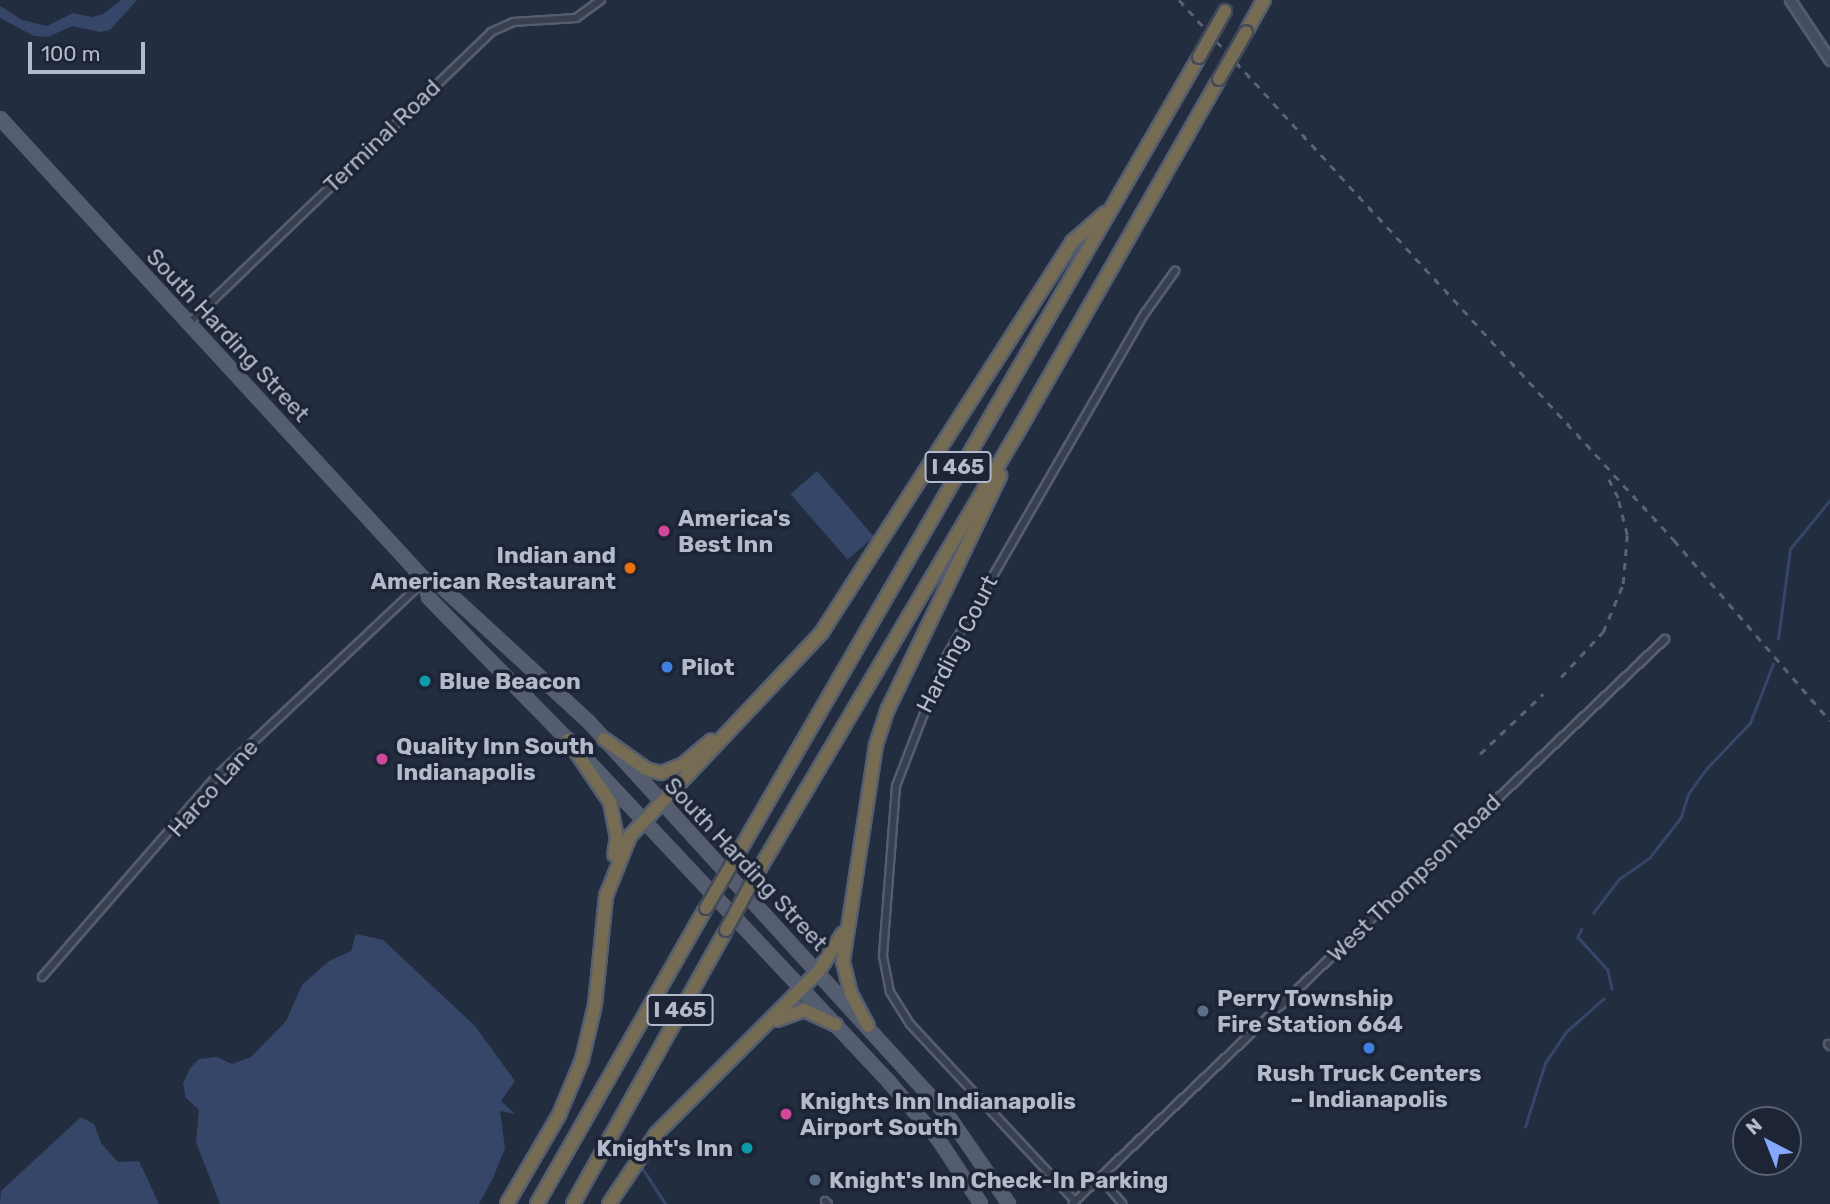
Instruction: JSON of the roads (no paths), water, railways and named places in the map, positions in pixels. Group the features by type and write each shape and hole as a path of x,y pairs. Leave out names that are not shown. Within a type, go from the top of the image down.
{"highway":[{"name":"I 465","path":"573,1204 756,874 1019,430 1264,0"},
{"name":"I 465","path":"537,1204 1105,213 1228,6"},
{"path":"611,876 623,846 659,801 789,671 851,593 1049,276 1072,242 1105,213"},
{"path":"868,1026 845,976 844,947 876,745 888,709 967,553 1019,430"},
{"path":"604,739 646,769 672,771 754,705"},
{"path":"507,1204 559,1115 587,1042 617,837 614,812 568,740"},
{"path":"609,1204 656,1133 767,1026 818,972 850,920"},
{"path":"767,1026 804,1010 836,1026"}],"main road":[{"path":"1790,0 1830,60"},
{"name":"South Harding Street","path":"0,118 425,580 441,586 604,739 960,1130 1009,1204"},
{"name":"South Harding Street","path":"425,580 428,597 568,740 939,1139 981,1204"}],"street":[{"name":"Terminal Road","path":"188,324 491,32 513,22 576,18 601,0"},
{"name":"Harding Court","path":"1073,1202 910,1024 890,992 883,955 896,786 945,659 1145,313 1175,271"},
{"name":"Harco Lane","path":"43,977 216,777 425,580"},
{"name":"West Thompson Road","path":"1073,1202 1665,639"},
{"path":"1100,1177 1123,1204"}],"water":[{"path":"121,0 137,0 110,30 100,32 72,26 48,37 34,36 0,18 0,6 22,20 47,26 73,13 92,17 103,14"},
{"path":"817,471 874,537 848,560 791,494"},
{"path":"356,934 383,940 475,1026 515,1081 501,1101 515,1114 500,1111 505,1148 493,1178 479,1204 220,1204 196,1142 199,1110 186,1098 183,1084 190,1068 199,1059 217,1057 232,1064 251,1057 286,1021 302,985 329,961 351,951"},
{"path":"81,1117 94,1124 101,1143 118,1162 139,1161 159,1204 0,1204 1,1191"}],"waterway":[{"path":"1778,639 1790,549 1830,500"},
{"path":"1593,913 1619,879 1650,857 1681,817 1688,794 1707,768 1750,723 1773,664"},
{"path":"1582,929 1578,937 1608,970 1612,989"},
{"path":"1525,1127 1545,1063 1566,1032 1603,999"},
{"path":"641,1166 666,1204"}],"railway":[{"path":"1179,0 1674,540 1830,721"},
{"path":"1561,677 1603,632 1623,584 1627,535 1618,498 1605,473"},
{"path":"1480,754 1543,694"}],"place":[{"name":"America's Best Inn","path":"664,531"},
{"name":"Indian and American Restaurant","path":"630,568"},
{"name":"Pilot","path":"667,667"},
{"name":"Blue Beacon","path":"425,681"},
{"name":"Quality Inn South Indianapolis","path":"382,759"},
{"name":"Perry Township Fire Station 664","path":"1203,1011"},
{"name":"Rush Truck Centers – Indianapolis","path":"1369,1048"},
{"name":"Knights Inn Indianapolis Airport South","path":"786,1114"},
{"name":"Knight's Inn","path":"747,1148"},
{"name":"Knight's Inn Check-In Parking","path":"815,1180"}]}
